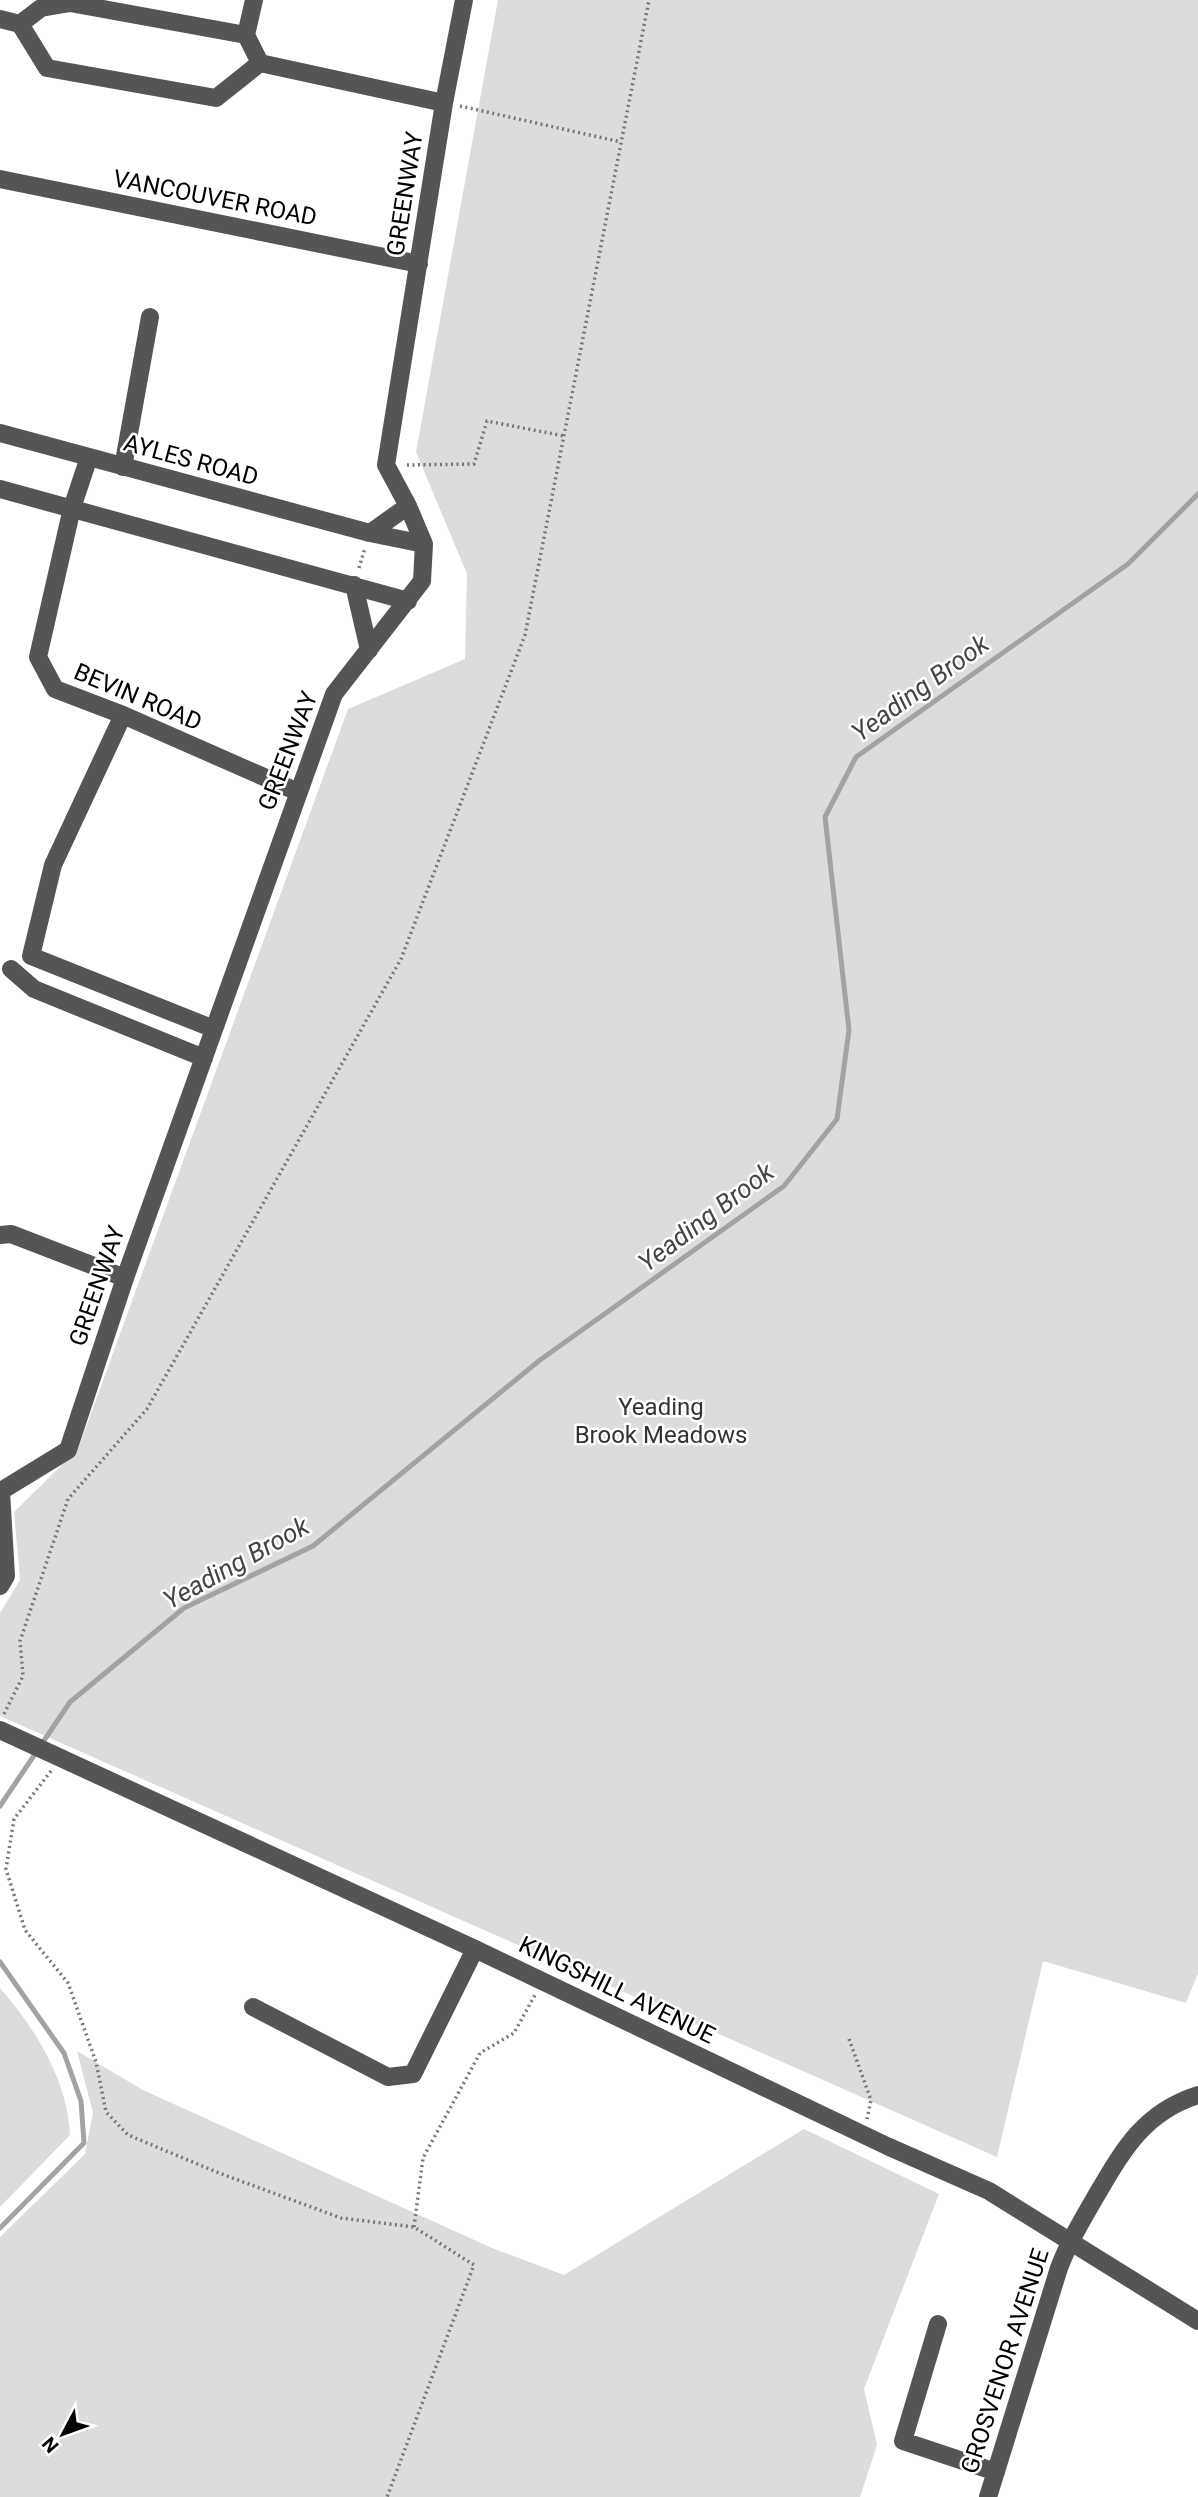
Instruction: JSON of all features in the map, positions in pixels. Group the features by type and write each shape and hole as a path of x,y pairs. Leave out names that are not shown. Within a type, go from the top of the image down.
{"street":[{"path":"254,0 246,34 260,63"},
{"name":"GREENWAY","path":"1,1491 68,1450 125,1278 334,694 422,581 424,544 386,465 444,103 464,0"},
{"path":"20,24 41,4 70,3 246,34"},
{"path":"0,19 20,24 47,68 216,99 260,63"},
{"path":"260,63 444,103"},
{"name":"VANCOUVER ROAD","path":"0,179 419,264"},
{"path":"123,467 150,317"},
{"name":"AYLES ROAD","path":"0,433 370,533 424,544"},
{"name":"BEVIN ROAD","path":"89,457 72,508 38,657 55,689 122,715 298,792"},
{"path":"0,489 408,601"},
{"path":"370,533 408,506"},
{"path":"354,585 369,650"},
{"path":"31,956 52,865 122,715"},
{"path":"204,1058 34,989 6,968 31,956 214,1029"},
{"path":"0,1235 11,1234 125,1278"},
{"path":"0,1586 6,1576 1,1491"},
{"name":"KINGSHILL AVENUE","path":"8,1733 475,1949 863,2135 989,2191 1198,2321"},
{"path":"253,2007 388,2077 413,2074 475,1949"},
{"name":"GROSVENOR AVENUE","path":"988,2497 1070,2240 1119,2156 1141,2129 1163,2112 1198,2095"},
{"path":"938,2324 903,2441 996,2472"}],"path":[{"path":"0,1722 23,1676 20,1641 68,1499 147,1409 401,958 525,635 649,0"},
{"path":"444,103 621,142"},
{"path":"386,465 474,464 487,421 564,436"},
{"path":"354,585 370,533"},
{"path":"62,1758 14,1819 6,1869 25,1930 68,1983 96,2062 106,2112 128,2134 219,2173 341,2218 414,2227 474,2265 387,2497"},
{"path":"414,2227 423,2158 480,2053 514,2033 543,1981"},
{"path":"849,2039 871,2100 863,2135"}],"green space":[{"name":"Yeading Brook Meadows","path":"498,0 1198,0 1198,1973 1186,2003 1043,1961 997,2157 0,1716 0,1613 20,1580 14,1512 78,1449 348,709 465,659 467,574 416,452"},
{"path":"0,1988 25,2020 47,2056 63,2095 70,2135 0,2207"},
{"path":"77,2051 143,2090 492,2248 564,2275 804,2129 939,2194 864,2389 877,2445 860,2497 0,2497 0,2237 85,2154 93,2113"}],"waterway":[{"name":"Yeading Brook","path":"0,1806 70,1702 184,1608 313,1546 540,1360 784,1186 837,1119 849,1030 825,817 856,757 1128,564 1198,494"},
{"name":"Yeading Brook","path":"0,1962 64,2053 81,2101 84,2143 0,2228"}]}
